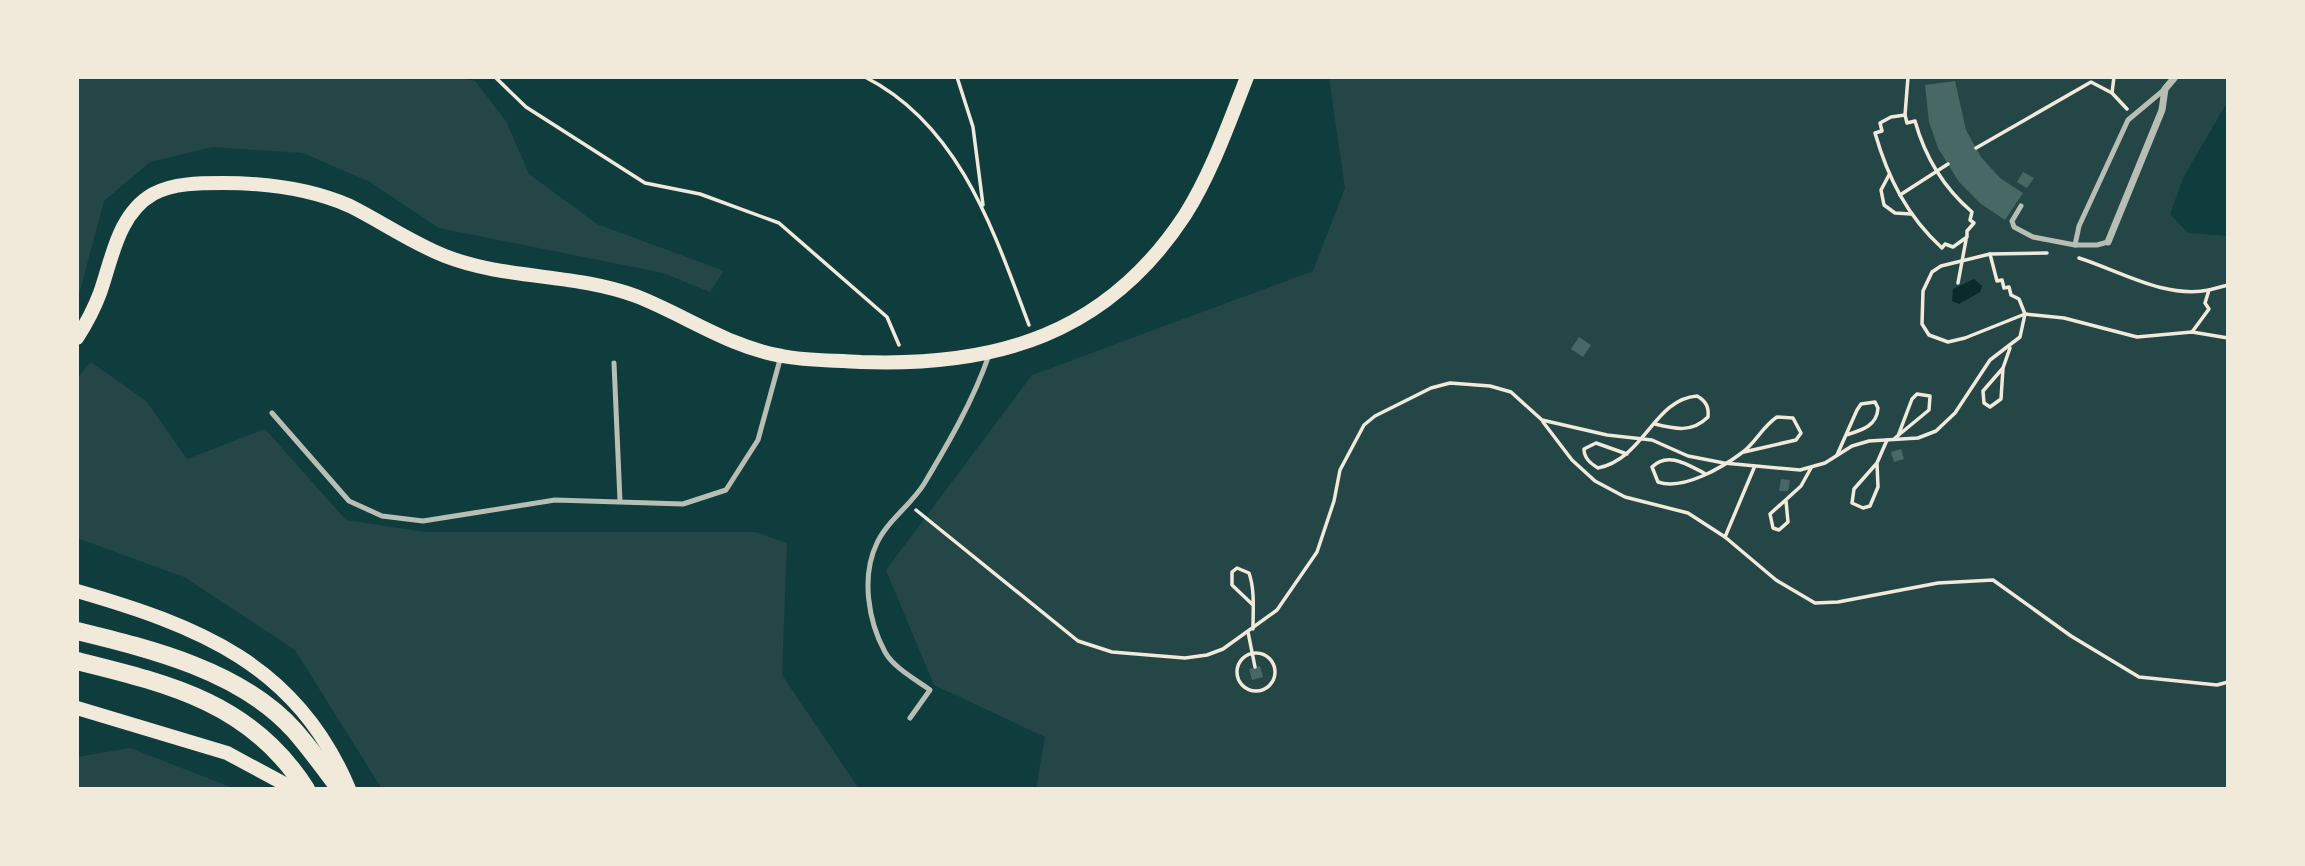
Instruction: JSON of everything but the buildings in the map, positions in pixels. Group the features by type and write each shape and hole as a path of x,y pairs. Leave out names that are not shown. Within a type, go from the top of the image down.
{"main road":[{"path":"77,338 99,296 120,231 134,210 152,194 173,187 203,183 261,183 309,191 350,206 414,243 449,258 491,268 593,283 637,297 734,342 781,356 906,363 989,355 1035,340 1083,316 1122,288 1150,260 1186,213 1229,124 1247,77"},
{"path":"77,590 158,614 210,637 246,660 285,691 311,720 340,766 349,789"},
{"path":"77,631 116,640 177,660 259,700 292,728 340,789"},
{"path":"77,661 162,682 221,708 253,729 289,764 306,789"},
{"path":"77,708 227,753 294,789"}],"street":[{"path":"2108,242 2162,110 2165,89 2175,77"}],"lane":[{"path":"2075,244 2079,226 2128,120 2165,89"},
{"path":"2021,206 2012,221 2014,227 2033,237 2075,244 2097,245 2108,242"},
{"path":"910,718 930,690 903,671 886,653 870,604 867,580 877,541 909,505 974,396 989,355"},
{"path":"272,413 349,501 382,516 423,521 555,500 683,504 726,490 758,440 781,356"},
{"path":"614,363 620,501"}],"path":[{"path":"495,77 526,107 645,183 700,194 779,223 887,317 906,363"},
{"path":"865,77 892,91 914,111 962,168 983,211 1035,340"},
{"path":"957,77 973,127 983,211"},
{"path":"1908,77 1905,115 1907,123 1915,121 1921,143 1937,171 1972,212 1970,220 1974,223 1967,231 1958,283"},
{"path":"2112,93 2114,77"},
{"path":"1976,148 2085,84 2097,83 2123,102"},
{"path":"1905,115 1880,122 1882,131 1875,133 1889,176 1911,214 1942,248 1945,244 1953,247 1959,239 1966,239"},
{"path":"1900,195 1948,164"},
{"path":"1889,176 1881,190 1884,205 1895,213 1911,214"},
{"path":"2056,253 1990,254 1941,265 1926,280 1922,324 1929,335 1948,342 2025,314 2064,318 2137,337 2192,332 2228,338"},
{"path":"1542,420 1607,435 1644,438 1688,456 1724,463 1800,470 1811,468 1860,444 1918,439 1936,431 1955,412 1990,360 2020,337 2025,314 2019,299 2011,295 2009,287 2004,288 2002,280 1997,281 1990,254"},
{"path":"2077,257 2173,291 2193,293 2228,285"},
{"path":"2192,332 2209,309 2205,303 2209,290"},
{"path":"2003,368 1981,397 1990,407 2001,399 2003,368 2011,346"},
{"path":"909,505 1078,641 1112,652 1185,657 1207,655 1223,649 1277,610 1317,552 1334,501 1340,470 1364,425 1375,416 1431,388 1468,382 1511,392 1525,402 1572,460 1595,481 1625,497 1688,513 1725,537 1776,580 1815,603 1838,602 1938,583 1993,580 2071,636 2139,677 2217,685 2228,682"},
{"path":"1893,440 1898,436 1929,410 1930,396 1917,394 1912,399 1898,436"},
{"path":"1627,454 1596,443 1588,444 1584,449 1584,455 1598,468 1608,466 1627,454 1644,438 1655,424 1677,401 1697,396 1705,401 1709,409 1708,417 1694,427 1673,428 1655,424"},
{"path":"1836,456 1846,435 1861,404 1875,402 1877,415 1874,422 1846,435"},
{"path":"1704,473 1671,459 1657,462 1652,467 1658,482 1666,485 1681,483 1704,473 1744,452 1797,440 1801,433 1799,425 1793,418 1777,416 1744,452"},
{"path":"1877,464 1854,489 1851,496 1857,506 1863,508 1875,500 1877,464 1886,440"},
{"path":"1725,537 1754,467"},
{"path":"1786,501 1788,522 1779,530 1773,528 1770,514 1801,486 1811,468"},
{"path":"1253,605 1232,585 1232,572 1237,568 1249,573 1253,605 1253,629"},
{"path":"1248,632 1255,667"},
{"path":"1252,653 1269,658 1275,668 1269,685 1258,691 1246,688 1238,678 1241,659 1252,653"}],"shaded area":[{"path":"77,77 452,77 475,81 506,121 529,174 597,224 724,271 710,292 663,273 439,228 370,182 303,153 212,147 150,162 104,201 77,302"},
{"path":"1329,77 2228,77 2228,101 2184,176 2170,214 2188,233 2228,236 2228,789 1036,789 1045,737 934,685 886,570 1032,375 1313,271 1345,188"},
{"path":"1974,279 1982,286 1980,292 1959,304 1952,301 1953,289"},
{"path":"91,362 146,401 187,459 265,429 346,520 425,532 756,532 787,543 782,675 859,789 382,789 295,650 184,577 77,538 77,378"},
{"path":"130,748 236,789 77,789 77,757"}]}
